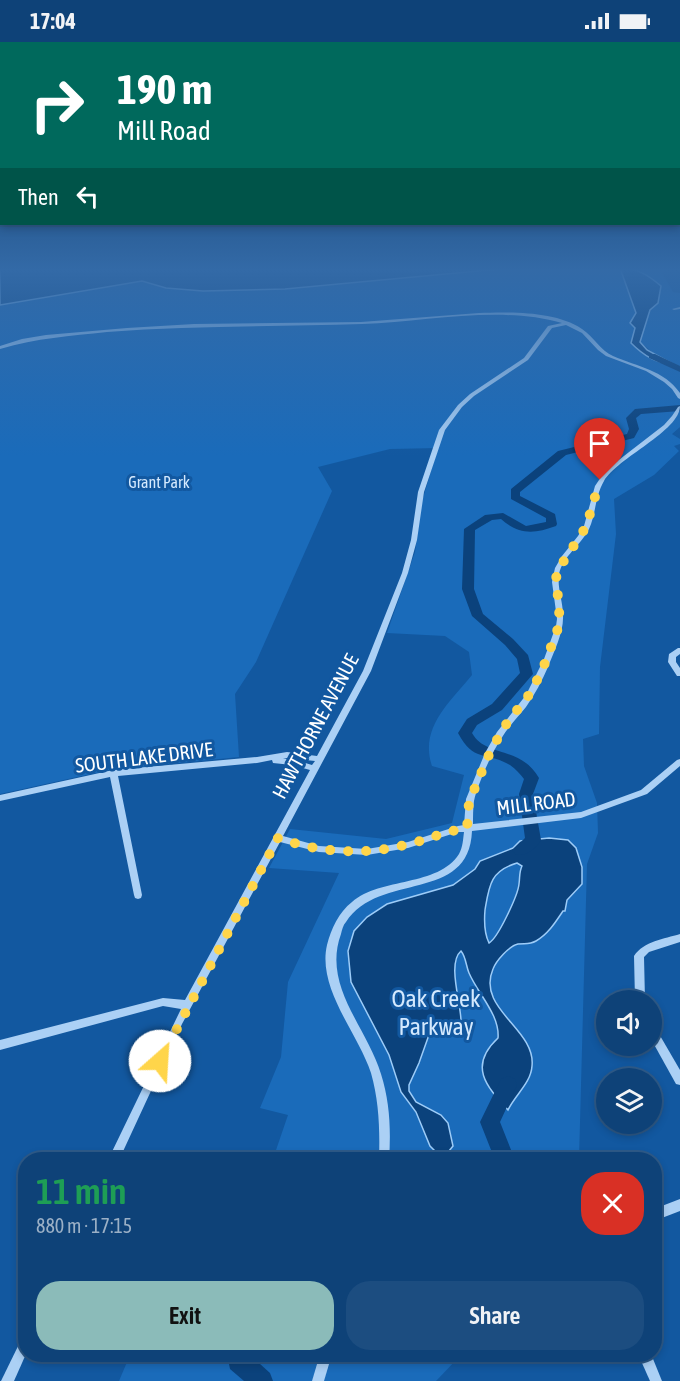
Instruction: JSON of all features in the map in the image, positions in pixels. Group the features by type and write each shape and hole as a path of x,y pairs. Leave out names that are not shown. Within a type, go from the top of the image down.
{"street":[{"path":"0,348 39,338 113,330"},
{"name":"HAWTHORNE AVENUE","path":"117,1152 188,1005 368,671 390,614 414,540 421,492 442,430 460,406 472,395 526,359 547,330"},
{"path":"581,330 607,354 650,370 667,381 680,397"},
{"path":"384,1152 384,1116 376,1076 366,1048 335,984 331,965 332,946 346,914 364,899 388,888 437,875 458,862 466,847 469,802 486,762 494,744 536,683 560,623 556,573 586,527 600,480 679,410"},
{"path":"677,651 672,662 680,674"},
{"name":"SOUTH LAKE DRIVE","path":"0,798 113,773 300,755 320,759"},
{"name":"SOUTH LAKE DRIVE","path":"257,760 292,762 315,769"},
{"name":"MILL ROAD","path":"278,838 319,849 367,852 408,845 467,828 581,815 633,797 654,786 680,762"},
{"path":"113,773 138,895"},
{"path":"640,990 639,956 646,949 680,938"},
{"path":"0,1045 163,1002 188,1005"},
{"path":"662,1049 680,1080"},
{"path":"662,1212 680,1205"},
{"path":"7,1381 18,1358"},
{"path":"318,1381 324,1362"},
{"path":"648,1362 656,1381"}],"green space":[{"path":"0,330 634,330 631,343 657,356 640,342 643,330 680,330 680,427 672,434 680,439 680,444 674,446 679,451 654,475 614,499 616,534 600,667 599,734 583,739 584,766 597,803 598,833 587,864 579,1152 275,1152 288,1115 260,1108 281,1057 288,982 339,873 269,868 290,829 386,839 452,823 464,775 432,766 429,752 430,740 439,716 472,675 469,652 445,636 387,633 415,552 422,501 438,448 390,449 318,467 332,491 256,662 235,694 239,757 109,770 0,794"},
{"path":"127,1362 454,1362 436,1381 119,1381"}],"shaded area":[{"path":"634,330 644,330 640,342 647,350 671,363 660,362 649,357 631,343"},
{"path":"549,838 568,840 576,848 582,867 582,884 567,900 565,911 544,935 534,942 518,944 511,948 500,958 493,969 490,983 492,996 525,1041 531,1053 532,1066 529,1078 508,1110 487,1084 482,1067 489,1048 498,1038 496,1021 469,973 461,951 457,957 455,974 461,1021 451,1030 430,1032 409,1085 409,1091 416,1102 441,1115 448,1123 453,1146 449,1151 436,1152 430,1146 416,1112 401,1092 389,1055 351,982 348,951 354,931 367,917 387,904 453,885 475,869 480,861 513,848 520,841","holes":["517,863 522,866 518,889 511,906 502,925 489,943 485,931 485,914 492,880 508,866"]}],"waterway":[{"path":"652,356 680,369"},
{"path":"520,850 533,840 526,794 532,778 514,761 474,746 465,733 472,722 497,707 527,674 523,658 509,642 478,616 468,589 470,529 489,517 503,516 515,526 526,530 552,524 551,516 515,497 515,491 562,453 631,436 634,429 631,418 638,411 680,408"},
{"path":"502,1152 490,1122 508,1085"},
{"path":"239,1362 262,1381"}],"route":[{"path":"160,1061 179,1021 278,838 319,849 367,852 408,845 450,831 467,828 471,795 491,750 507,723 532,691 545,663 560,623 556,573 559,565 586,527 600,480"}],"park label":[{"name":"Grant Park","path":"159,482"},
{"name":"Oak Creek Parkway","path":"436,1012"}]}
